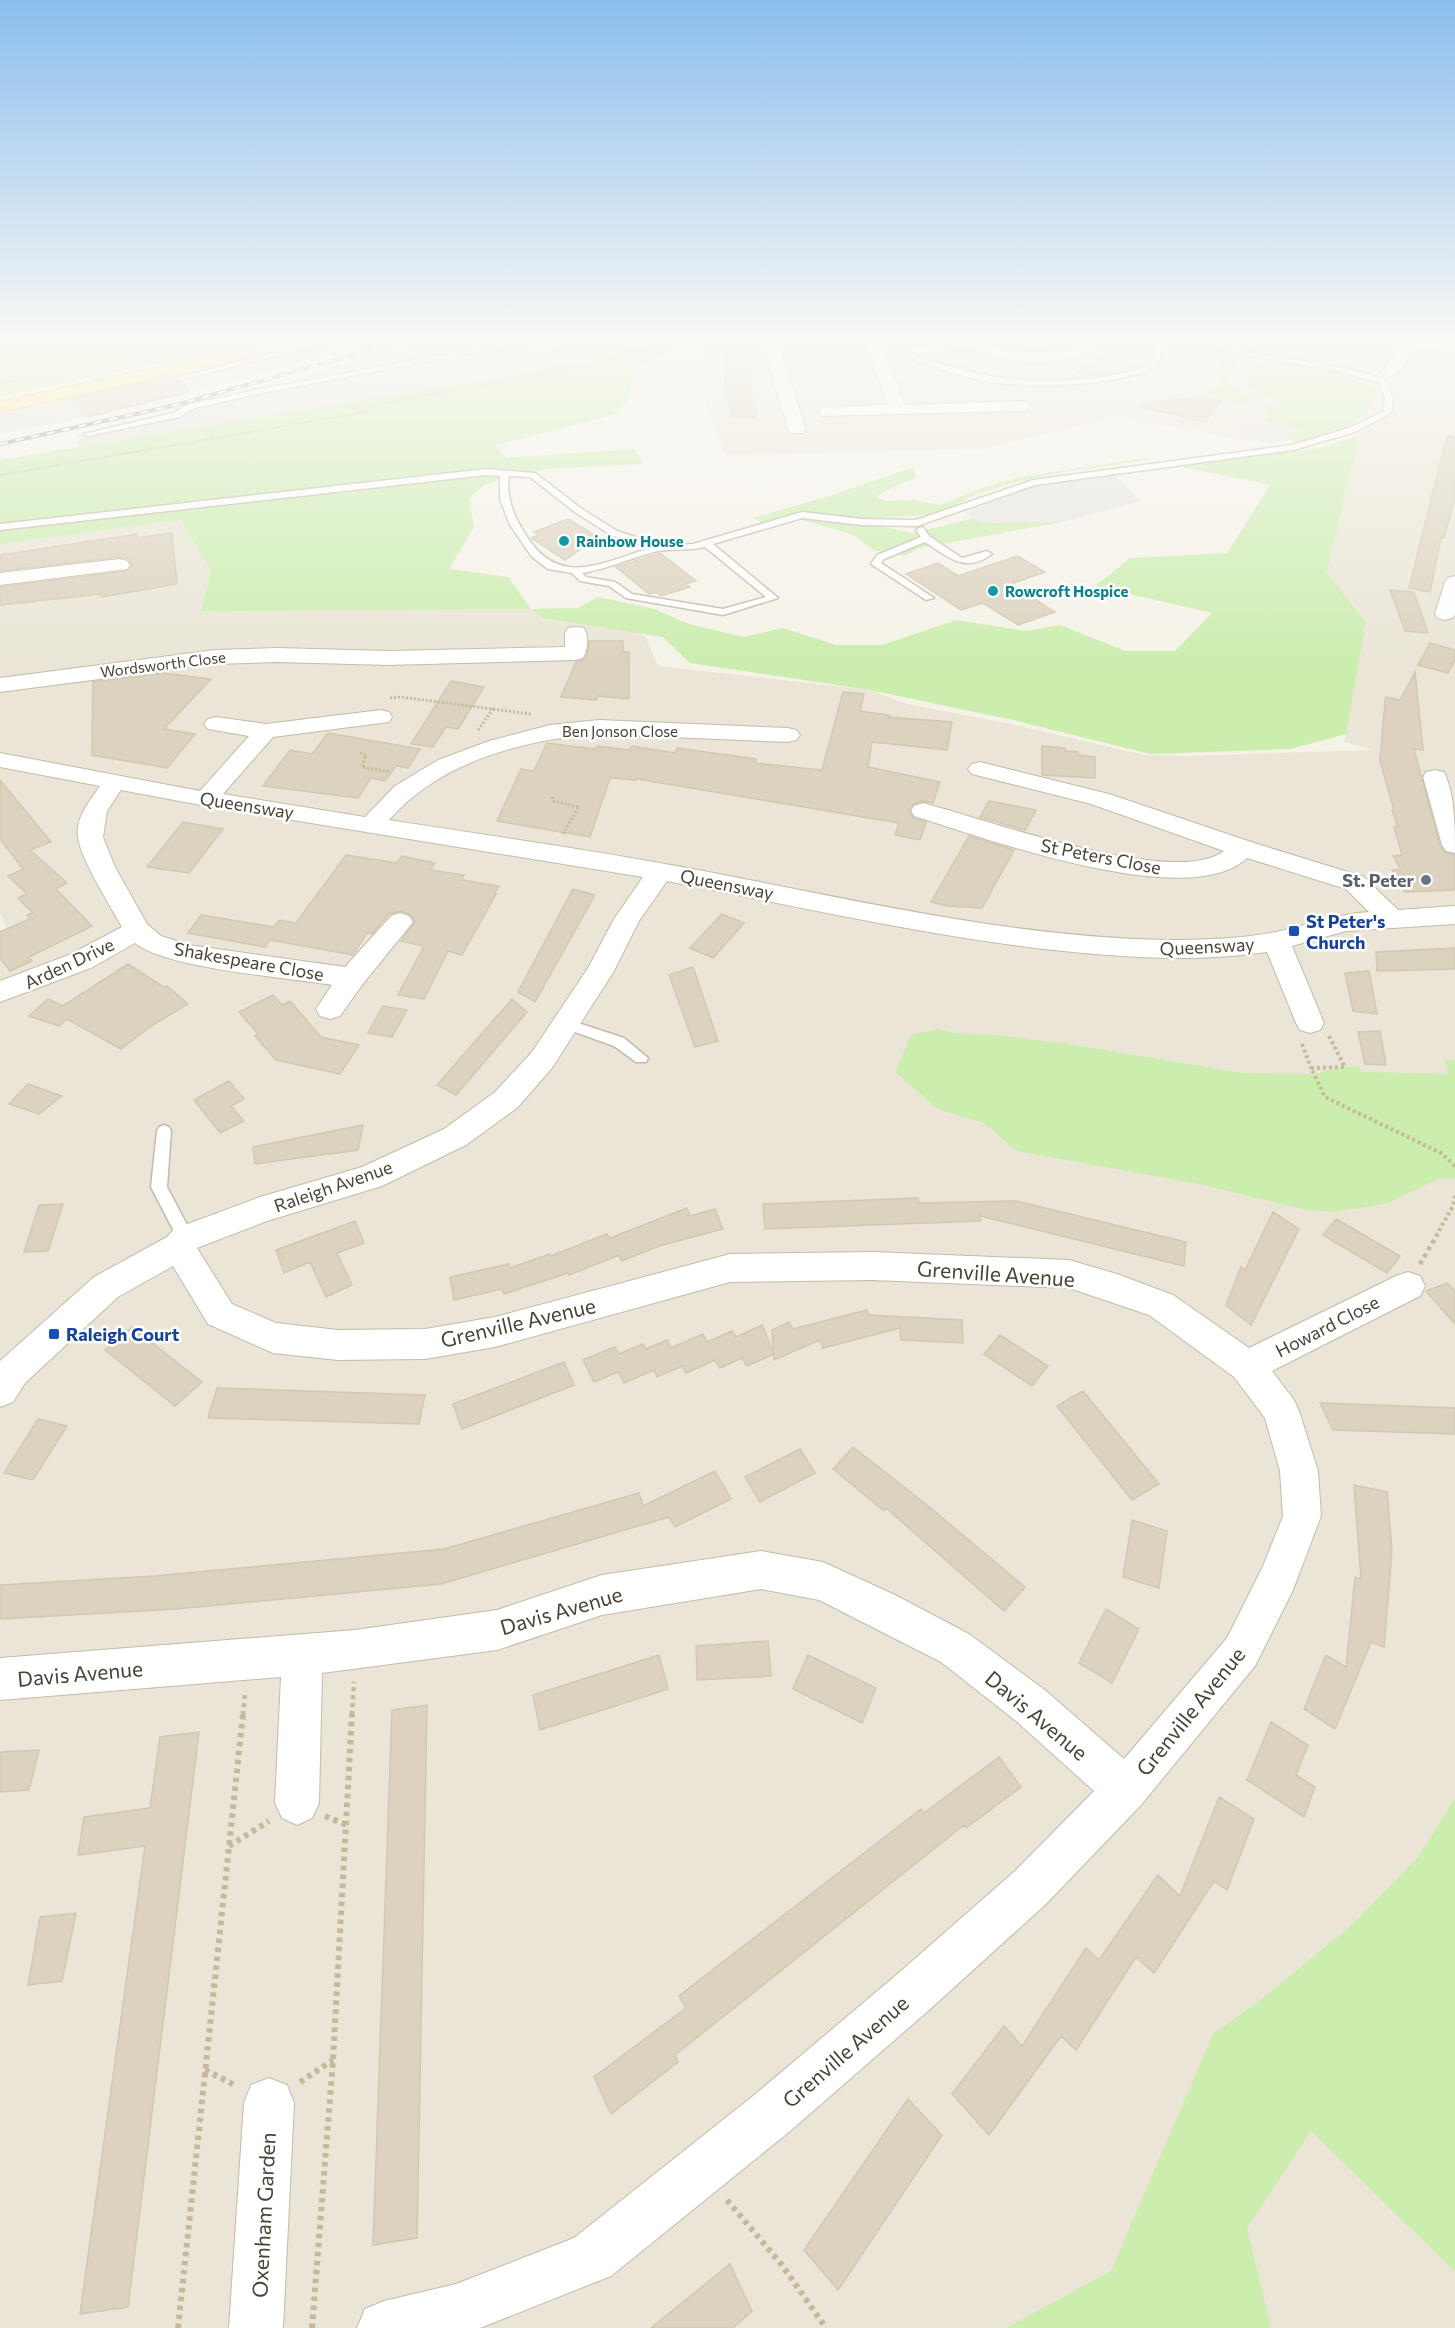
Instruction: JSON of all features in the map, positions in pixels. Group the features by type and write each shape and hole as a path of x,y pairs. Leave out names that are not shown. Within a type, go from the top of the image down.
{"street":[{"path":"0,579 120,565"},
{"path":"1445,614 1455,582"},
{"name":"Wordsworth Close","path":"0,685 215,657 388,658 480,647 576,653 576,633"},
{"path":"327,656 338,634"},
{"path":"216,724 266,731 377,717"},
{"name":"Ben Jonson Close","path":"372,824 402,793 423,777 460,760 536,734 599,727 788,735"},
{"path":"206,799 266,731"},
{"name":"Queensway","path":"0,760 206,799 660,871 962,930 1092,945 1167,949 1231,948 1276,941 1346,922 1455,915"},
{"path":"980,769 1100,799 1242,848 1355,883 1392,919"},
{"path":"1435,777 1455,845"},
{"name":"Shakespeare Close","path":"115,782 95,811 90,837 102,867 137,930 151,942 186,954 352,978"},
{"name":"St Peters Close","path":"923,811 952,831 1157,870 1189,870 1222,864 1242,848"},
{"name":"Raleigh Avenue","path":"0,1391 12,1372 106,1287 182,1243 260,1210 371,1177 456,1137 506,1100 542,1060 600,971 627,919 660,871"},
{"name":"Shakespeare Close","path":"330,1009 352,978 399,922"},
{"name":"Arden Drive","path":"0,992 81,962 137,930"},
{"path":"1276,941 1310,1023"},
{"name":"Grenville Avenue","path":"182,1243 220,1314 273,1338 338,1345 425,1344 495,1332 730,1268 808,1265 955,1268 1069,1274 1117,1288 1161,1305 1247,1366 1281,1411 1299,1471 1302,1516 1280,1576 1241,1652 1126,1790 1031,1887 771,2114 592,2257 456,2312 384,2328"},
{"name":"Howard Close","path":"1247,1366 1408,1286"},
{"name":"Davis Avenue","path":"0,1679 355,1650 497,1630 602,1595 761,1570 823,1581 955,1648 1031,1706 1126,1790"},
{"path":"297,1803 302,1654"},
{"name":"Oxenham Garden","path":"256,2328 269,2103"}],"lane":[{"path":"505,472 501,487 503,496 522,540 549,567 575,571 659,548 694,547 802,515 862,522 917,523 1033,483 1280,449"},
{"path":"0,527 486,472 505,472 532,476 579,511 614,533 659,548"},
{"path":"917,523 926,538 960,561 987,554"},
{"path":"926,538 880,557 876,564 929,598"},
{"path":"575,571 583,579 612,584 629,596 723,612 773,598 706,544"},
{"path":"566,1024 619,1042 641,1058"},
{"path":"164,1131 159,1188 182,1243"}],"path":[{"path":"0,475 153,449"},
{"path":"377,717 369,704 380,699 401,697 548,716 558,730"},
{"path":"360,753 366,755 362,767 423,777"},
{"path":"551,853 579,807 553,801 552,797"},
{"path":"1310,1023 1327,1032 1346,1067 1311,1068 1325,1097 1441,1153 1455,1166"},
{"path":"1408,1286 1453,1206 1455,1196"},
{"path":"312,2328 333,2060 355,1650"},
{"path":"178,2328 249,1659"},
{"path":"701,2169 782,2265 826,2328"}],"shaded area":[{"path":"723,449 983,449 982,449 725,455"},
{"path":"1356,449 1455,449 1455,2328 0,2328 0,930 7,928 0,913 0,544 181,520 211,572 201,611 531,609 626,627 645,636 658,666 870,690 907,704 1011,724 1144,755 1188,756 1374,750 1344,742 1366,622 1327,573"},
{"path":"1113,474 1141,501 1067,521 983,523 964,512 1035,486"}],"green space":[{"path":"69,449 499,449 506,458 635,449 643,464 544,469 485,484 469,499 474,527 449,569 508,577 531,609 201,611 211,572 181,520 0,544 0,460"},
{"path":"1315,449 1356,449 1327,573 1366,622 1346,734 1290,749 1150,754 1013,720 870,690 690,663 663,637 544,618 531,609 578,608 598,597 654,609 689,624 744,637 783,628 836,645 882,645 956,620 1026,631 1060,625 1125,651 1175,651 1212,613 1095,586 1130,558 1227,553 1270,485 1172,465"},
{"path":"1145,458 1148,460 1063,472 1015,482 974,495 942,512 928,515 866,518 795,513 762,523 753,518 836,494 913,467 916,478 876,497 886,501 915,500 939,505 985,487 1021,477"},
{"path":"974,518 983,523 1067,521 920,548 904,556 874,550 853,535 799,519 869,524 913,533"},
{"path":"938,1029 954,1033 1005,1036 1068,1044 1242,1073 1316,1074 1343,1067 1359,1067 1362,1072 1449,1074 1444,1060 1455,1060 1455,1178 1438,1179 1386,1204 1332,1212 1307,1210 1199,1184 1017,1151 984,1123 938,1109 895,1072 911,1035"},
{"path":"1455,1798 1455,2272 1311,2131 1247,2228 1271,2328 1006,2328 1111,2271 1213,2034 1263,1998 1354,1923 1419,1856"}],"building":[{"path":"1444,449 1455,449 1455,498 1444,538 1441,538 1430,592 1409,588"},
{"name":"Rainbow House","path":"568,519 598,537 565,560 531,538 539,535 534,532"},
{"path":"172,533 177,584 102,597 102,594 0,605 0,587 127,571 132,565 128,559 120,557 0,571 0,555 137,534 137,538"},
{"path":"660,553 696,581 686,584 690,587 661,596 656,592 649,594 616,567"},
{"name":"Rowcroft Hospice","path":"1017,556 1045,572 1011,584 1055,612 1018,625 983,603 961,610 906,574 938,563 958,576"},
{"path":"1390,590 1414,592 1428,633 1405,631"},
{"path":"589,641 623,641 623,652 629,652 629,699 598,696 596,700 561,697 576,662 584,660 587,656"},
{"path":"1430,643 1455,650 1455,659 1448,673 1418,665"},
{"path":"1415,672 1423,750 1414,749 1440,846 1446,853 1455,855 1455,890 1405,892 1392,870 1401,870 1393,856 1402,855 1394,827 1398,827 1380,761 1385,701 1386,697 1400,700"},
{"path":"162,673 211,679 164,729 195,734 167,768 92,755 93,682"},
{"path":"451,681 484,687 458,729 446,727 433,747 411,744"},
{"path":"843,692 864,694 860,711 889,715 888,717 952,722 947,750 872,742 868,767 940,782 933,803 922,801 913,804 909,810 913,818 926,822 920,840 895,835 899,823 637,779 610,778 590,837 497,821 521,769 534,771 547,743 596,749 597,746 630,750 632,746 675,753 677,748 756,759 755,763 822,770"},
{"path":"328,733 420,749 408,768 396,766 385,781 371,778 358,798 263,786 290,750 312,754"},
{"path":"1042,746 1065,748 1065,751 1078,752 1078,755 1095,757 1095,778 1042,775"},
{"path":"0,780 51,842 30,850 67,883 56,889 92,926 29,957 32,961 10,971 0,958 0,932 30,919 27,915 33,913 18,898 27,894 8,876 23,869 0,839"},
{"path":"989,801 1036,810 1025,830 980,817"},
{"path":"183,822 223,829 189,873 147,867"},
{"path":"969,836 1014,850 982,908 948,906 931,902"},
{"path":"346,855 397,863 402,856 435,863 430,870 464,875 461,880 499,886 462,955 448,951 424,999 398,995 424,946 401,941 415,922 411,915 401,911 389,914 372,934 367,933 353,955 270,940 265,947 188,933 201,915 274,927 279,920 296,923"},
{"path":"573,889 595,895 535,1002 518,992"},
{"path":"722,914 744,923 713,958 690,948"},
{"path":"1455,948 1455,969 1377,971 1376,952"},
{"path":"128,964 165,988 167,986 188,1004 151,1026 121,1049 67,1019 59,1026 29,1016 48,999 63,1006"},
{"path":"693,967 718,1041 695,1047 669,975"},
{"path":"1369,971 1377,1014 1353,1011 1345,973"},
{"path":"273,995 282,1005 290,1001 321,1037 359,1045 340,1074 276,1060 255,1036 258,1034 239,1012"},
{"path":"512,999 527,1012 456,1095 437,1085"},
{"path":"383,1006 407,1010 392,1037 368,1033"},
{"path":"1380,1031 1386,1065 1365,1064 1358,1032"},
{"path":"229,1081 244,1099 231,1106 244,1121 220,1133 194,1100"},
{"path":"28,1084 62,1096 39,1114 9,1104"},
{"path":"363,1125 358,1150 255,1164 253,1147"},
{"path":"918,1198 919,1203 1016,1201 1186,1242 1184,1266 980,1216 980,1221 765,1229 763,1204"},
{"path":"63,1204 48,1251 24,1252 39,1205"},
{"path":"687,1208 690,1216 715,1209 723,1229 659,1246 622,1261 619,1255 569,1275 568,1273 504,1294 502,1289 454,1300 450,1277 509,1264 510,1268 550,1254 551,1256 607,1234 610,1238"},
{"path":"1273,1212 1299,1229 1251,1325 1226,1305 1241,1267 1245,1270"},
{"path":"1336,1219 1400,1256 1387,1273 1323,1235"},
{"path":"355,1221 364,1243 337,1253 352,1285 326,1297 310,1262 284,1273 276,1250"},
{"path":"1447,1283 1455,1291 1455,1324 1426,1291"},
{"path":"867,1310 869,1315 962,1320 963,1343 901,1340 900,1328 823,1348 820,1340 774,1360 772,1330 789,1322 793,1329"},
{"path":"762,1325 774,1354 747,1366 742,1358 720,1368 715,1360 686,1373 682,1366 657,1377 654,1370 624,1383 618,1372 594,1382 583,1360 615,1347 619,1354 643,1344 646,1349 667,1340 671,1348 703,1334 707,1342 732,1331 736,1337"},
{"path":"132,1327 202,1382 175,1406 105,1350"},
{"path":"1000,1335 1048,1366 1032,1386 984,1354"},
{"path":"564,1362 574,1385 462,1429 453,1404"},
{"path":"217,1388 425,1395 419,1424 208,1418"},
{"path":"1083,1391 1159,1484 1132,1500 1057,1406"},
{"path":"1320,1403 1455,1408 1455,1434 1333,1430"},
{"path":"38,1419 67,1426 33,1480 4,1473"},
{"path":"853,1447 1025,1587 1004,1611 886,1508 884,1511 833,1469"},
{"path":"800,1449 815,1473 760,1502 745,1477"},
{"path":"715,1471 731,1499 675,1527 669,1517 441,1584 176,1609 0,1619 0,1585 155,1576 444,1549 639,1493 643,1506"},
{"path":"1354,1485 1387,1492 1392,1551 1384,1647 1371,1642 1335,1729 1304,1709 1326,1655 1346,1667 1355,1577 1361,1579"},
{"path":"1132,1520 1167,1531 1159,1588 1123,1577"},
{"path":"1106,1609 1139,1629 1112,1683 1079,1663"},
{"path":"768,1641 771,1676 697,1680 696,1646"},
{"path":"659,1655 668,1689 540,1730 533,1695"},
{"path":"808,1655 876,1688 862,1723 793,1689"},
{"path":"427,1705 417,2238 373,2245 392,1710"},
{"path":"1271,1722 1308,1745 1296,1775 1315,1787 1304,1817 1247,1780"},
{"path":"199,1732 128,2307 80,2314 145,1846 78,1855 84,1817 150,1808 160,1737"},
{"path":"39,1750 29,1790 0,1792 0,1752"},
{"path":"999,1757 1021,1787 966,1828 964,1825 675,2055 678,2062 611,2114 594,2077 686,2008 679,1996 921,1809 924,1813"},
{"path":"1219,1797 1254,1819 1227,1890 1214,1881 1154,1973 1136,1957 1076,2050 1061,2036 989,2135 952,2094 1004,2026 1022,2046 1086,1948 1099,1960 1158,1875 1180,1896"},
{"path":"76,1913 62,1981 28,1985 40,1917"},
{"path":"908,2099 942,2135 838,2290 804,2250"},
{"path":"730,2264 752,2311 733,2328 651,2328"}],"place":[{"name":"Rainbow House","path":"564,541"},
{"name":"Rowcroft Hospice","path":"993,591"},
{"name":"St. Peter","path":"1426,880"},
{"name":"St Peter's Church","path":"1294,931"},
{"name":"Raleigh Court","path":"54,1334"}]}
